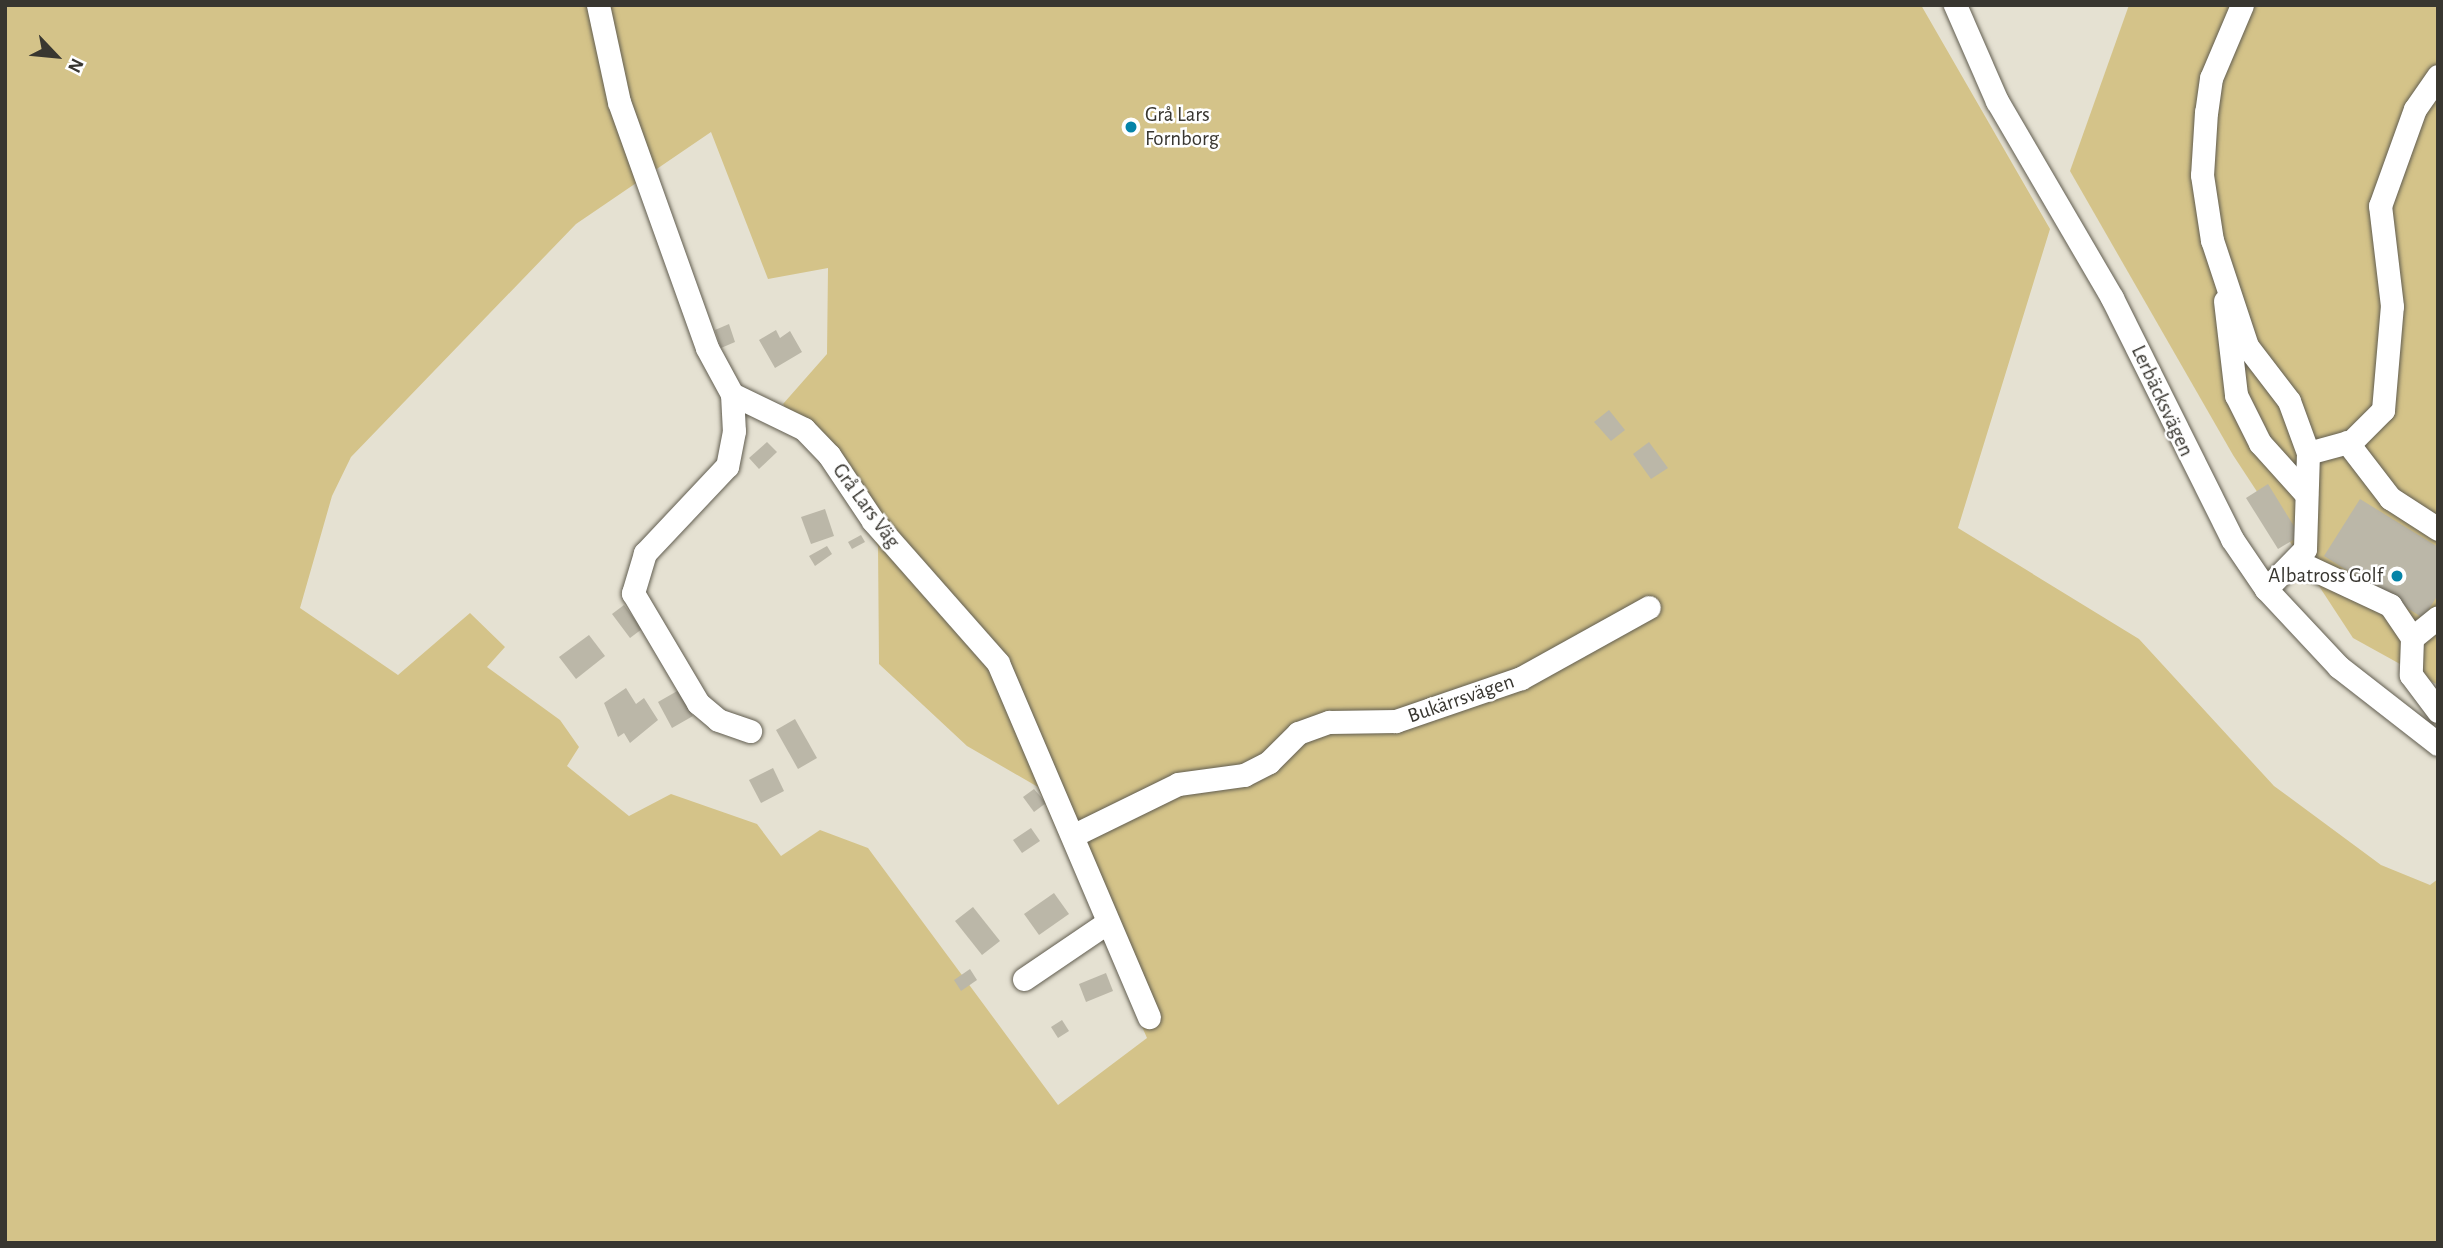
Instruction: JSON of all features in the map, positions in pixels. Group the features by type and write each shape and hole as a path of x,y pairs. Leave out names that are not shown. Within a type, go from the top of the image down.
{"street":[{"path":"598,5 619,102 707,348 732,394 734,431 727,466 645,553 633,593 698,704 718,720 750,731"},
{"name":"Lerbäcksvägen","path":"1955,5 2001,108 2112,298 2194,467 2266,589 2360,687 2438,744"},
{"path":"2242,5 2211,78 2203,162 2225,291 2224,339 2236,395 2260,443 2306,494"},
{"path":"2308,453 2347,442 2377,423 2389,391 2392,306 2380,206 2415,109 2438,76"},
{"path":"2225,291 2247,346 2300,419 2308,453 2305,549 2298,562 2266,589"},
{"name":"Grå Lars Väg","path":"732,394 804,429 873,521 998,663 1074,835 1105,924 1149,1017"},
{"path":"2347,442 2390,498 2438,529"},
{"path":"2298,562 2390,605 2412,638 2411,675 2438,711"},
{"name":"Bukärrsvägen","path":"1074,835 1178,784 1244,775 1269,762 1298,733 1329,722 1396,721 1521,678 1649,607"},
{"path":"2412,638 2438,617"},
{"path":"1024,979 1105,924"}],"shaded area":[{"path":"5,5 1921,5 2050,229 1958,528 2139,639 2274,786 2381,865 2430,885 2438,879 2438,1243 5,1243","holes":["711,132 768,279 828,268 827,354 783,404 878,546 879,664 967,746 1038,787 1147,1038 1058,1105 868,848 820,830 781,856 757,824 671,794 629,816 567,766 579,747 560,720 487,667 505,647 470,613 398,675 300,608 332,496 351,457 576,224"]},
{"path":"2129,5 2438,5 2438,685 2353,638 2233,455 2070,171"}],"building":[{"path":"729,324 735,342 721,348 715,330"},
{"path":"776,330 780,338 790,331 802,352 775,368 759,340"},
{"path":"1609,410 1625,430 1611,441 1594,422"},
{"path":"767,442 777,452 759,469 749,458"},
{"path":"1649,442 1668,468 1651,479 1633,454"},
{"path":"2268,484 2300,536 2278,549 2246,498"},
{"name":"Albatross Golf","path":"2360,499 2438,547 2438,595 2423,618 2324,556"},
{"path":"825,509 834,536 811,544 801,517"},
{"path":"861,535 865,542 852,549 848,542"},
{"path":"827,546 832,554 815,566 809,556"},
{"path":"624,605 642,629 630,638 612,614"},
{"path":"589,635 605,656 576,679 559,657"},
{"path":"626,688 636,704 644,698 658,720 630,743 624,733 618,737 604,703"},
{"path":"679,690 693,716 672,728 658,702"},
{"path":"795,719 817,758 798,769 776,730"},
{"path":"773,768 784,791 761,803 749,780"},
{"path":"1034,789 1046,803 1034,812 1023,797"},
{"path":"1031,828 1040,841 1022,853 1013,840"},
{"path":"1054,893 1069,914 1039,935 1024,914"},
{"path":"973,907 1000,941 982,955 955,921"},
{"path":"970,969 977,980 961,991 954,980"},
{"path":"1106,973 1113,991 1086,1002 1079,984"},
{"path":"1062,1020 1069,1031 1058,1038 1051,1027"}],"place":[{"name":"Grå Lars Fornborg","path":"1131,127"},
{"name":"Albatross Golf","path":"2397,576"}]}
